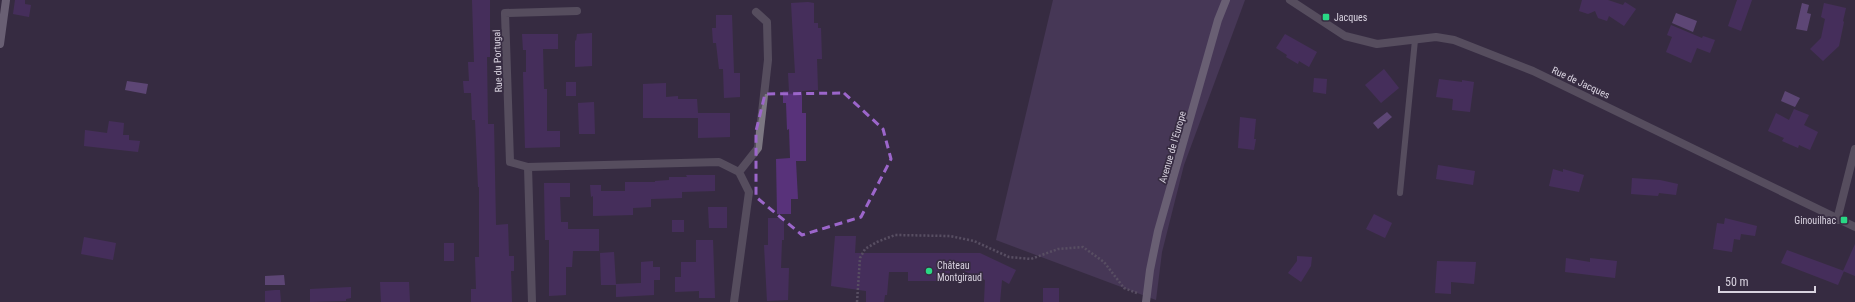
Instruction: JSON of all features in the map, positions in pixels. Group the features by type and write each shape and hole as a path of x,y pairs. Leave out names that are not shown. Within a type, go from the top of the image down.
{"street":[{"path":"0,44 6,0"},
{"name":"Avenue de l'Europe","path":"1146,299 1158,231 1218,20 1226,0"},
{"name":"Rue de Jacques","path":"1290,0 1345,36 1377,44 1436,37 1454,40 1533,71 1652,127 1837,220 1855,227"},
{"name":"Rue du Portugal","path":"577,11 505,13 510,162 528,168 719,162 739,172"},
{"path":"734,302 750,192 739,172 758,148 768,60 767,22 756,12"},
{"path":"1837,220 1855,149"},
{"path":"528,168 532,302"}],"lane":[{"path":"1400,193 1415,40"}],"path":[{"path":"856,302 860,258 865,249 877,242 895,235 950,236 974,241 1009,257 1031,259 1058,249 1083,248 1104,262 1124,288 1146,299"}],"highlighted area":[{"path":"844,93 883,129 891,159 861,217 802,235 756,197 756,131 765,94"}],"shaded area":[{"path":"1053,0 1245,0 1184,165 1162,252 1156,300 996,240"},
{"path":"1802,3 1809,5 1807,13 1811,14 1807,31 1796,29"},
{"path":"1676,13 1697,21 1693,32 1672,23"},
{"path":"127,81 148,84 146,94 125,90"},
{"path":"1785,91 1800,98 1795,107 1781,101"},
{"path":"1387,112 1392,117 1378,129 1373,123"},
{"path":"284,275 285,285 265,285 265,276"}],"building":[{"path":"15,0 25,0 25,4 31,5 29,17 13,14"},
{"path":"472,0 490,0 490,57 487,57 488,124 494,124 496,225 508,224 509,256 514,256 514,271 511,271 512,302 471,302 471,289 476,289 475,257 479,257 479,187 475,120 472,120 471,93 464,93 463,81 469,81 468,62 474,62"},
{"path":"1582,0 1608,0 1623,5 1625,2 1636,9 1624,26 1609,16 1607,21 1598,18 1595,11 1588,14 1579,11"},
{"path":"1737,0 1752,0 1741,31 1728,26"},
{"path":"791,3 814,3 814,23 818,23 818,28 821,28 822,59 817,59 818,90 802,91 802,113 806,113 806,161 796,161 798,199 791,199 791,214 777,214 776,159 790,158 789,129 787,130 786,103 783,103 783,91 789,91 788,73 795,73"},
{"path":"1824,3 1846,8 1839,46 1823,61 1810,49 1821,38 1825,19 1821,17"},
{"path":"716,15 732,15 734,73 740,73 740,97 724,98 723,69 719,69 716,43 713,43 712,28 716,28"},
{"path":"1671,25 1702,38 1703,36 1715,40 1710,53 1697,48 1691,63 1666,52 1672,37 1667,35"},
{"path":"592,33 592,66 575,67 575,40 576,41 577,34"},
{"path":"522,34 558,34 558,49 543,49 544,89 547,89 547,131 560,131 560,147 525,148 523,72 526,72 526,50 523,50"},
{"path":"1285,34 1317,52 1309,67 1299,61 1298,64 1286,57 1287,55 1276,48"},
{"path":"1384,69 1399,88 1381,103 1365,85"},
{"path":"1314,78 1327,79 1326,94 1313,92"},
{"path":"1439,79 1474,82 1470,112 1452,110 1453,99 1436,97"},
{"path":"566,82 576,82 576,96 566,96"},
{"path":"666,83 666,97 678,96 678,99 697,99 698,113 730,113 730,137 698,138 698,118 643,118 643,84"},
{"path":"594,102 595,134 579,134 578,103"},
{"path":"1794,109 1809,115 1804,125 1818,132 1810,150 1799,145 1798,148 1782,141 1784,138 1768,131 1776,113 1789,120"},
{"path":"1240,117 1256,119 1254,139 1256,139 1254,150 1238,148"},
{"path":"109,121 124,123 123,135 129,135 129,140 140,141 138,152 84,146 85,130 107,133"},
{"path":"1438,165 1475,171 1473,185 1436,179"},
{"path":"1553,169 1563,172 1563,169 1584,175 1579,192 1549,186"},
{"path":"686,175 715,175 715,191 682,192 682,198 651,199 651,207 633,208 633,215 593,216 593,196 591,197 590,185 601,185 601,191 625,191 625,182 655,182 669,180 669,177 687,177"},
{"path":"1632,178 1660,180 1678,184 1676,195 1659,193 1658,196 1631,194"},
{"path":"544,183 570,183 570,197 560,197 561,222 568,222 568,229 599,229 599,251 573,251 572,267 566,267 566,295 549,296 549,240 545,240"},
{"path":"708,207 727,207 727,228 709,228"},
{"path":"1374,214 1392,223 1385,238 1366,229"},
{"path":"768,218 784,218 784,240 782,240 781,268 789,268 788,300 767,301 764,245 768,245"},
{"path":"1725,218 1757,226 1755,236 1741,234 1740,240 1734,239 1732,252 1713,249 1717,223 1724,224"},
{"path":"672,220 684,220 684,232 672,232"},
{"path":"835,236 856,236 855,253 980,253 1016,270 1009,284 1002,280 1000,302 984,302 985,280 950,265 950,281 908,281 908,272 889,272 887,295 885,295 884,302 866,302 866,291 831,286"},
{"path":"84,237 116,243 113,260 81,254"},
{"path":"696,240 713,240 715,298 699,298 699,291 675,292 675,277 681,277 681,262 696,262"},
{"path":"444,243 454,243 454,261 444,261"},
{"path":"1855,244 1855,276 1843,271"},
{"path":"1787,250 1844,271 1838,285 1781,263"},
{"path":"614,252 616,285 601,285 600,253"},
{"path":"1297,256 1312,257 1311,266 1301,282 1288,273 1297,261"},
{"path":"1566,258 1590,262 1590,258 1617,261 1615,278 1565,272"},
{"path":"653,261 653,267 660,267 660,280 654,280 654,295 616,297 616,284 641,283 641,262"},
{"path":"1437,261 1476,262 1474,284 1451,282 1451,294 1435,293"},
{"path":"380,282 409,282 410,302 381,302"},
{"path":"351,287 351,298 346,299 346,301 310,302 310,289"},
{"path":"1043,288 1059,288 1059,302 1043,302"},
{"path":"280,290 281,302 265,302 265,291"}],"place":[{"name":"Jacques","path":"1326,17"},
{"name":"Ginouilhac","path":"1844,220"},
{"name":"Château Montgiraud","path":"929,271"}]}
